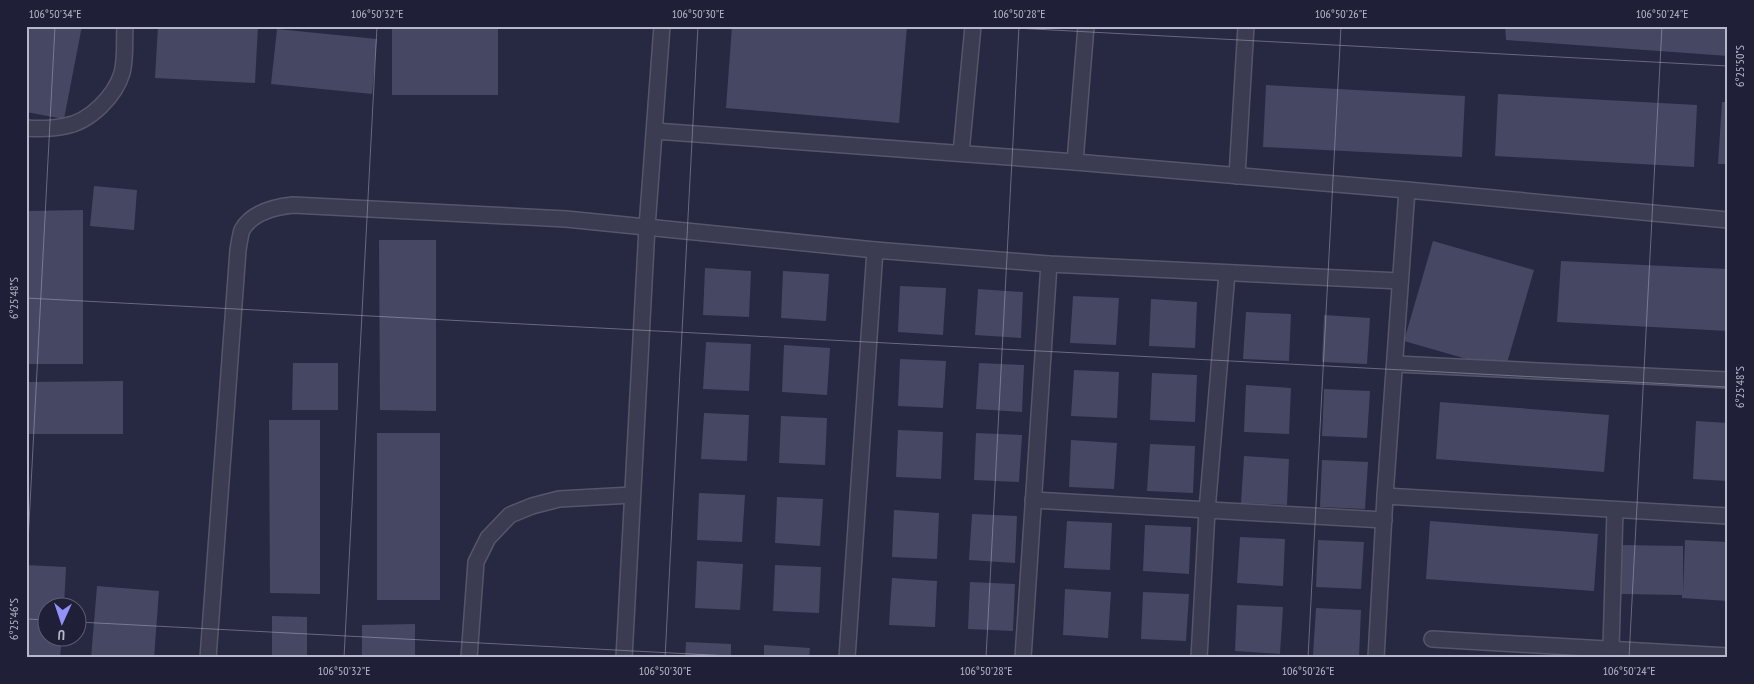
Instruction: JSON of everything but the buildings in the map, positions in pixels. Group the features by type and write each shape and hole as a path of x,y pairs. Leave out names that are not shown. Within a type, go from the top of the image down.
{"lane":[{"path":"26,128 67,126 104,103 117,87 122,70 126,26"},
{"path":"624,658 647,227 662,26"},
{"path":"961,153 973,26"},
{"path":"1075,162 1086,26"},
{"path":"1237,176 1246,26"},
{"path":"655,130 1075,162 1728,220"},
{"path":"1376,658 1385,496 1396,364 1407,190"},
{"path":"208,658 238,250 242,230 257,214 275,207 293,205 492,213 875,250 1049,264 1400,281"},
{"path":"847,658 875,250"},
{"path":"1023,658 1049,264"},
{"path":"1199,658 1207,511 1227,273"},
{"path":"1396,364 1728,380"},
{"path":"469,658 476,562 488,538 510,515 532,506 558,499 632,495"},
{"path":"1385,496 1728,516"},
{"path":"1033,500 1384,520"},
{"path":"1612,648 1615,510"},
{"path":"1432,639 1728,656"}]}
